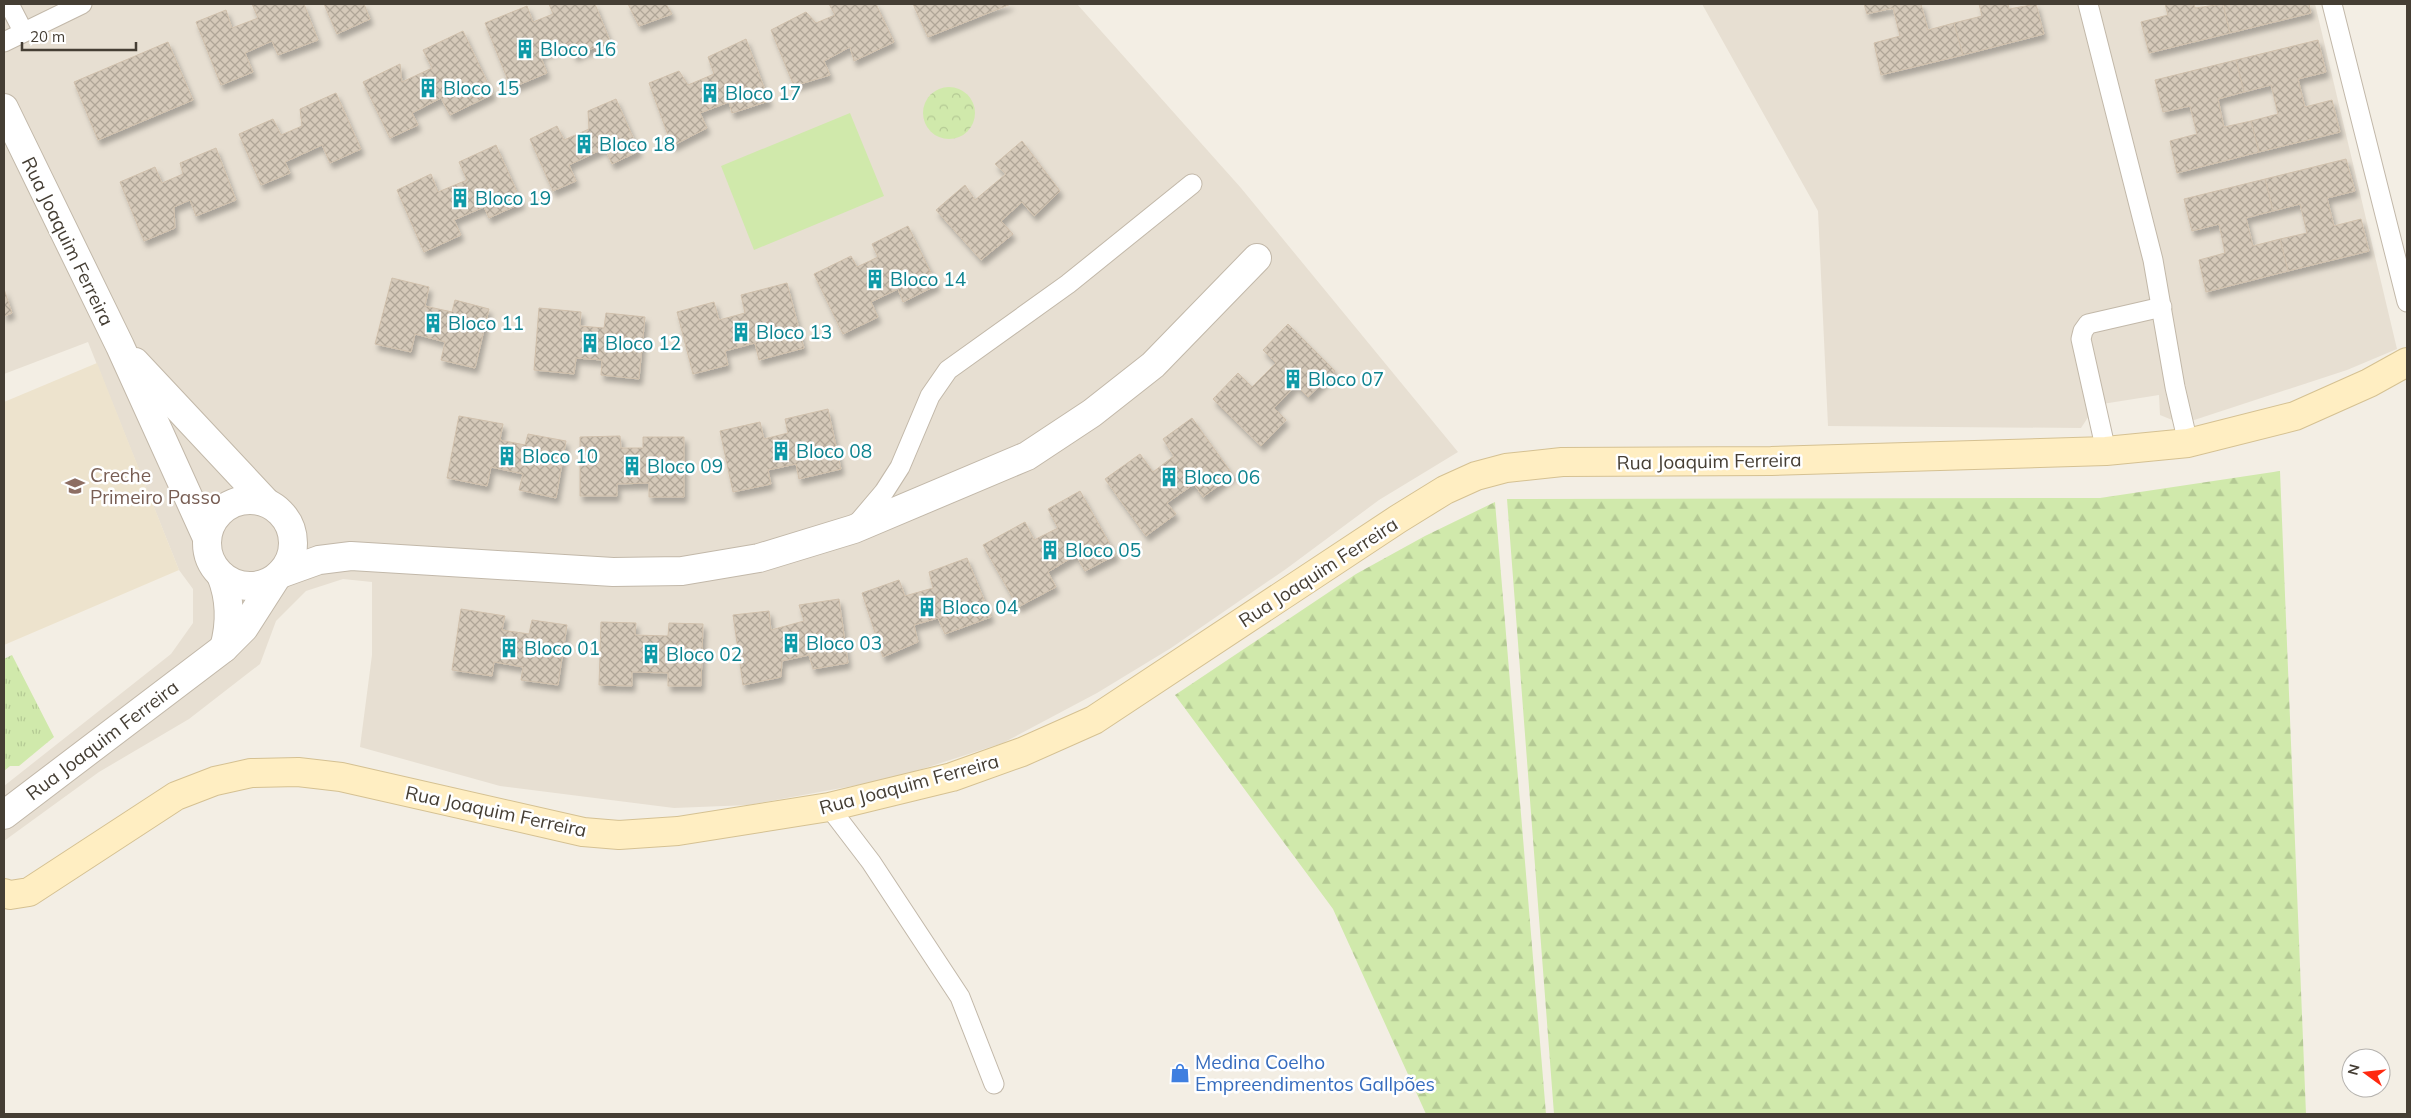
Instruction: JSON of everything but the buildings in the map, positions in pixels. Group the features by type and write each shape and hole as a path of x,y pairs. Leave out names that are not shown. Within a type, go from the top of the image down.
{"street":[{"name":"Rua Joaquim Ferreira","path":"4,108 120,346 207,538 209,559 220,575 228,601 230,628 224,648"},
{"name":"Rua Joaquim Ferreira","path":"220,575 237,585 251,587 264,584 278,576 319,560 351,556 613,572 682,571 759,558 854,529 1027,456 1092,413 1153,365 1257,258"},
{"name":"Rua Joaquim Ferreira","path":"120,346 266,502 276,508 290,526 323,546 351,556"},
{"name":"Rua Joaquim Ferreira","path":"4,893 10,895 29,892 176,796 215,781 251,773 298,772 341,777 583,832 619,834 678,831 829,807 952,776 1022,752 1094,720 1445,490 1476,476 1506,468 1562,462 1772,461 2106,451 2188,443 2295,416 2368,383 2407,362"},
{"path":"207,538 208,530 214,517 224,507 237,501 251,499 266,502"},
{"name":"Rua Joaquim Ferreira","path":"4,815 224,648 244,628 286,567 292,554 293,540 290,526"}],"lane":[{"path":"9,4 23,31"},
{"path":"4,42 23,31 82,4"},
{"path":"2088,4 2153,260 2175,387 2188,443"},
{"path":"2332,4 2407,302"},
{"path":"854,529 884,492 900,467 930,396 948,370 1068,284 1192,184"},
{"path":"2106,451 2081,338 2083,331 2088,324 2162,307"},
{"path":"829,807 871,862 960,997 994,1084"}],"shaded area":[{"path":"4,4 1077,4 1241,188 1458,452 1379,500 1286,569 1171,648 1097,693 1003,743 891,779 749,805 674,808 500,786 360,747 372,655 372,582 343,579 306,591 276,621 260,664 189,719 99,772 4,841 4,786 171,654 193,623 193,589 179,570 88,342 4,374"},
{"path":"1702,4 2315,4 2397,349 2347,370 2182,424 2160,415 2159,395 2096,405 2081,428 1828,426 1818,211"},
{"name":"Creche Primeiro Passo","path":"97,363 179,570 4,645 4,402"}],"green space":[{"path":"944,87 954,87 968,94 975,108 975,118 968,132 954,139 944,139 934,135 927,128 923,118 923,108 927,98 934,91"},
{"path":"850,113 884,196 754,250 721,166"},
{"path":"2280,471 2306,1114 1554,1114 1507,499 2100,498"},
{"path":"1495,502 1546,1114 1426,1114 1333,909 1175,695 1356,574 1425,536"},
{"path":"12,655 54,737 19,766 10,766 4,771 4,659"}],"place":[{"name":"Bloco 16","path":"525,49"},
{"name":"Bloco 15","path":"428,88"},
{"name":"Bloco 17","path":"710,93"},
{"name":"Bloco 18","path":"584,144"},
{"name":"Bloco 19","path":"460,198"},
{"name":"Bloco 14","path":"875,279"},
{"name":"Bloco 11","path":"433,323"},
{"name":"Bloco 13","path":"741,332"},
{"name":"Bloco 12","path":"590,343"},
{"name":"Bloco 07","path":"1293,379"},
{"name":"Bloco 08","path":"781,451"},
{"name":"Bloco 10","path":"507,456"},
{"name":"Bloco 09","path":"632,466"},
{"name":"Bloco 06","path":"1169,477"},
{"name":"Creche Primeiro Passo","path":"75,486"},
{"name":"Bloco 05","path":"1050,550"},
{"name":"Bloco 04","path":"927,607"},
{"name":"Bloco 03","path":"791,643"},
{"name":"Bloco 01","path":"509,648"},
{"name":"Bloco 02","path":"651,654"},
{"name":"Medina Coelho Empreendimentos Gallpões","path":"1180,1073"}]}
